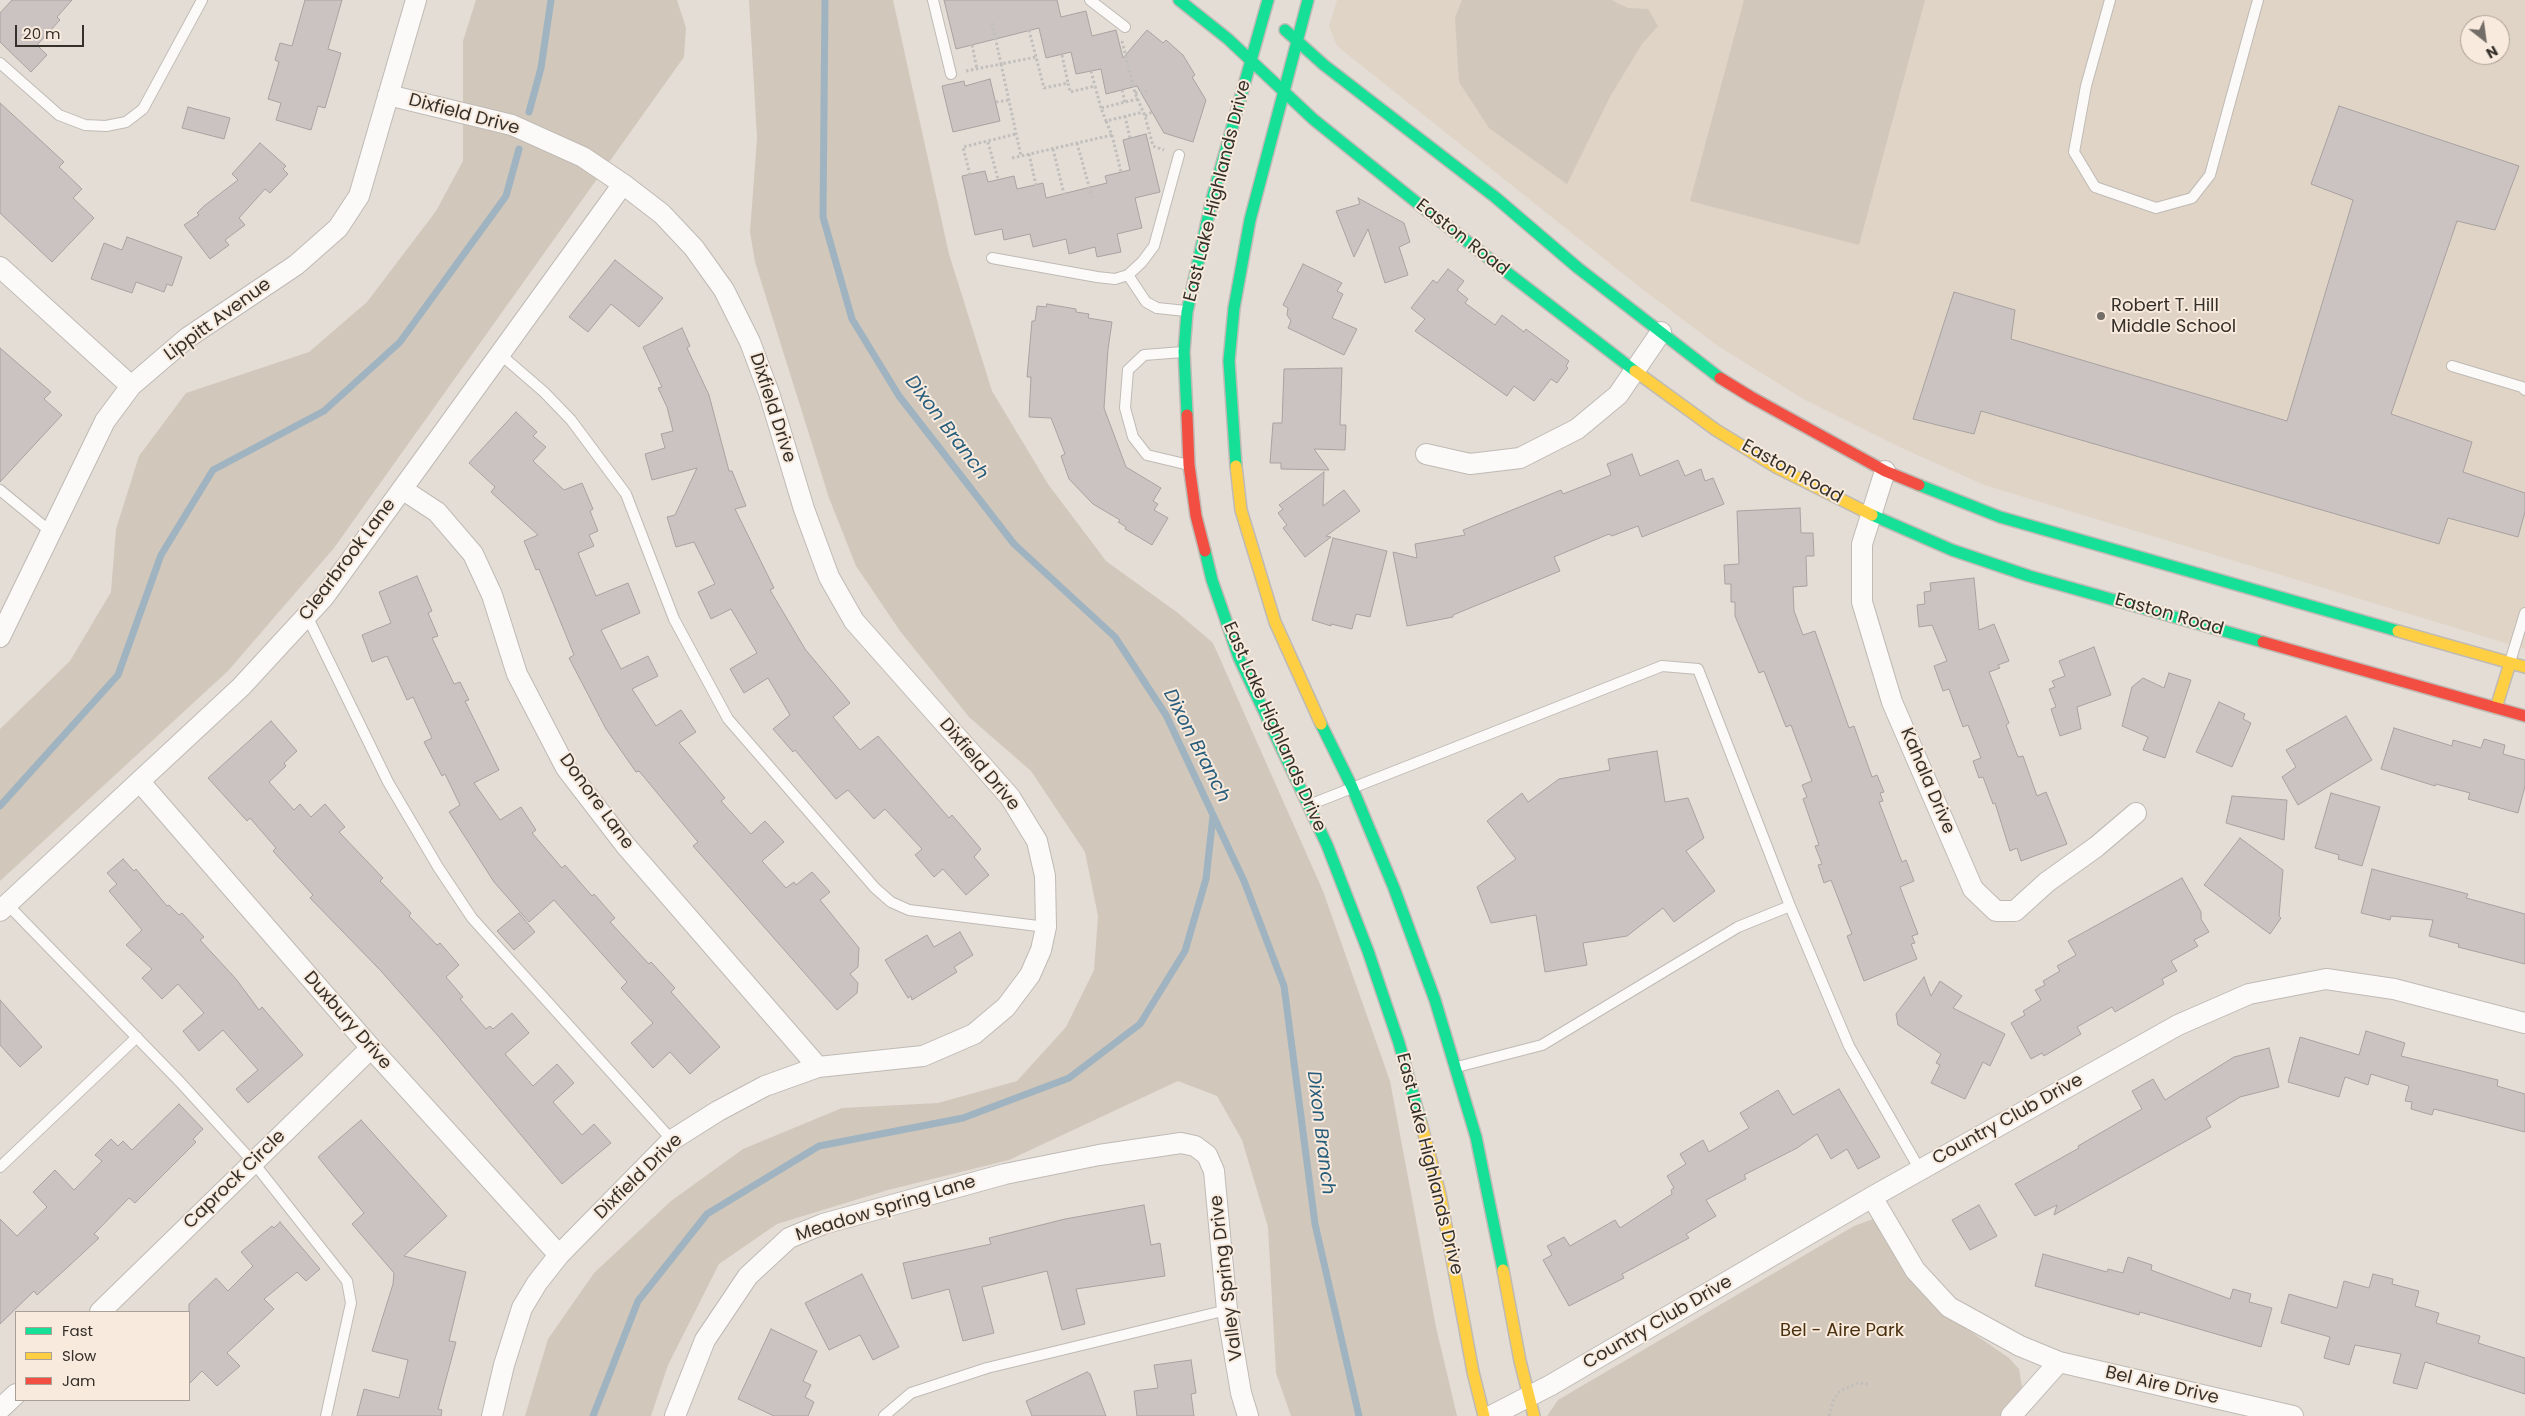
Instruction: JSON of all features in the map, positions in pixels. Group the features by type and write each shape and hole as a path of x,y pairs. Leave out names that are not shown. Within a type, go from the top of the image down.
{"main road":[{"name":"Easton Road","path":"1179,0 1228,38 1313,119 1421,206 1635,371 1716,430 1776,467 1870,514 1952,550 2029,576 2525,716"},
{"path":"1252,0 1267,6 1296,41 1495,197 1578,268 1661,332 1751,397 1885,471 2000,517 2525,667"},
{"path":"1308,0 1282,91 1250,220 1234,308 1230,361 1231,414 1241,510 1274,622 1297,675 1352,787 1394,888 1456,1067 1478,1146 1527,1397 1534,1416"},
{"name":"East Lake Highlands Drive","path":"1267,6 1212,199 1187,312 1184,352 1190,465 1196,516 1212,580 1239,658 1309,805 1368,951 1399,1043 1421,1116 1440,1194 1473,1372 1484,1416"},
{"path":"2496,708 2510,662"}],"street":[{"name":"Lippitt Avenue","path":"0,637 105,421 131,386 187,338 296,265 338,228 359,196 416,0"},
{"name":"Dixfield Drive","path":"388,95 512,126 582,157 623,184 668,221 694,248 724,290 750,342 769,392 804,509 829,577 854,621 1014,805 1037,841 1045,876 1046,927 1042,950 1030,974 1006,1007 974,1034 923,1056 818,1067 765,1086 718,1111 672,1140 559,1255 537,1283 522,1308 504,1365 492,1416"},
{"name":"Clearbrook Lane","path":"4,907 241,688 324,597 623,184"},
{"path":"0,267 131,386"},
{"path":"1426,454 1470,464 1520,458 1577,429 1618,395 1661,332"},
{"name":"Kahala Drive","path":"1885,471 1862,544 1862,602 1892,702 1973,889 1996,911 2015,911 2047,882 2096,847 2136,812"},
{"name":"Donore Lane","path":"402,489 437,512 473,554 492,594 517,674 566,768 626,846 818,1067"},
{"name":"Duxbury Drive","path":"140,782 371,1048 559,1255"},
{"name":"Country Club Drive","path":"1491,1416 1872,1197 2178,1025 2248,994 2326,979 2394,990 2525,1023"},
{"name":"Caprock Circle","path":"101,1311 371,1048"},
{"name":"Meadow Spring Lane","path":"676,1416 705,1340 748,1276 789,1238 823,1224 1005,1174 1099,1155 1181,1143 1195,1146"},
{"name":"Valley Spring Drive","path":"1195,1146 1207,1156 1214,1171 1227,1310 1241,1393 1248,1416"},
{"name":"Bel Aire Drive","path":"1872,1197 1915,1270 1949,1307 2020,1346 2060,1362 2293,1416"},
{"path":"2011,1416 2060,1362"},
{"path":"0,1409 15,1395"}],"lane":[{"path":"0,63 59,115 86,125 106,126 126,122 144,109 202,0"},
{"path":"933,0 951,74"},
{"path":"1090,0 1125,27"},
{"path":"2110,0 2086,86 2074,152 2095,187 2156,208 2192,198 2210,175 2258,0"},
{"path":"992,258 1097,278 1115,279 1128,275 1142,262 1154,246 1179,155"},
{"path":"1128,275 1146,302 1157,308 1187,312"},
{"path":"1184,352 1144,355 1128,370 1125,408 1133,437 1147,455 1190,465"},
{"path":"500,354 544,392 571,420 626,494 674,619 728,719 875,888 891,902 909,910 1046,927"},
{"path":"2452,366 2524,387"},
{"path":"0,490 51,532"},
{"path":"2510,662 2525,613"},
{"path":"307,616 388,782 438,867 472,918 672,1140"},
{"path":"1309,805 1662,666 1698,669 1790,906 1849,1046 1920,1170"},
{"path":"1456,1067 1542,1045 1738,928 1790,906"},
{"path":"4,907 137,1037 253,1162 347,1281 351,1303 326,1416"},
{"path":"0,1167 137,1037"},
{"path":"884,1416 911,1393 987,1368 1227,1310"}],"path":[{"path":"992,22 1021,156"},
{"path":"1125,27 1122,38 1135,93 1144,114 1153,146 1179,155"},
{"path":"1030,30 1044,88 1068,83"},
{"path":"972,45 976,69"},
{"path":"1062,54 1070,92 1095,86"},
{"path":"951,74 1036,57"},
{"path":"1091,71 1112,135 1121,172"},
{"path":"1122,90 1125,102"},
{"path":"1135,93 1148,91"},
{"path":"996,102 1009,100"},
{"path":"1102,108 1138,100"},
{"path":"1106,121 1152,112"},
{"path":"1125,116 1130,138"},
{"path":"970,174 963,147 1016,134"},
{"path":"1012,158 1112,135"},
{"path":"988,142 998,180"},
{"path":"1078,142 1092,197"},
{"path":"1052,148 1064,194"},
{"path":"1029,154 1036,185"},
{"path":"1829,1416 1834,1399 1840,1392 1858,1383 1868,1384"}],"shaded area":[{"name":"Robert T. Hill Middle School","path":"1337,0 2525,0 2525,649 1984,485 1893,444 1805,400 1718,346 1637,285 1337,46 1329,26"}],"green space":[{"path":"476,0 677,0 686,28 684,57 334,548 228,671 0,881 0,729 70,661 111,592 116,529 139,456 186,393 309,352 367,302 436,211 463,161 463,41"},
{"path":"749,0 893,0 949,254 992,391 1048,484 1106,561 1178,613 1213,643 1323,891 1390,1081 1436,1327 1457,1416 1291,1416 1276,1373 1268,1227 1242,1140 1217,1096 1178,1081 1009,1160 888,1190 777,1224 719,1264 668,1365 651,1416 525,1416 548,1339 594,1273 671,1201 743,1149 842,1108 938,1103 1017,1081 1066,1027 1094,970 1098,916 1085,852 1031,771 969,717 900,631 856,566 829,498 755,262 750,232 757,138"},
{"path":"1462,0 1611,0 1628,8 1648,9 1658,26 1642,44 1611,95 1567,184 1489,128 1459,82 1455,18"},
{"path":"1744,0 1925,0 1859,245 1690,201"},
{"name":"Bel - Aire Park","path":"1873,1219 1908,1276 1941,1311 2009,1358 2019,1369 2022,1387 2009,1408 2001,1416 1547,1416 1558,1400 1854,1226"}],"building":[{"path":"12,0 72,0 57,17 60,20 37,45 47,55 31,72 0,42 0,13"},
{"path":"305,0 342,0 328,49 341,53 325,108 318,106 311,130 276,120 281,103 268,99 279,62 275,60 280,43 292,46"},
{"path":"944,0 1057,0 1061,17 1086,11 1092,36 1116,30 1123,58 1147,30 1163,43 1166,40 1183,55 1195,75 1192,77 1206,100 1193,142 1164,133 1137,86 1106,94 1101,69 1076,74 1071,52 1046,58 1039,28 956,49"},
{"path":"990,79 1000,121 953,132 942,86 964,81 965,86"},
{"path":"0,103 64,162 59,167 82,189 73,198 94,218 52,262 0,213"},
{"path":"2339,106 2519,166 2495,230 2457,221 2391,414 2472,442 2463,472 2525,493 2525,512 2518,537 2448,518 2439,544 1981,411 1974,434 1913,419 1954,292 2015,310 2011,339 2287,421 2353,200 2311,184"},
{"path":"188,107 230,118 224,139 182,128"},
{"path":"1146,134 1160,192 1135,198 1142,228 1117,234 1121,252 1097,257 1095,247 1069,254 1066,239 1033,247 1030,234 1004,240 1002,229 975,235 962,176 985,171 988,182 1014,176 1017,189 1043,183 1046,198 1107,183 1105,176 1130,170 1123,140"},
{"path":"260,143 286,166 283,169 288,174 270,193 265,189 239,218 245,225 225,240 229,245 210,259 184,225 199,215 197,213 204,206 238,180 232,174"},
{"path":"1358,198 1404,223 1410,242 1399,247 1408,275 1385,283 1368,229 1354,257 1336,211 1360,204"},
{"path":"127,237 182,257 172,286 167,284 164,292 136,282 132,293 91,279 104,243 122,250"},
{"path":"615,260 663,298 639,327 611,304 588,332 569,317"},
{"path":"1303,264 1342,283 1337,291 1343,294 1332,318 1357,329 1344,355 1288,328 1291,321 1287,315 1288,308 1283,305"},
{"path":"1448,269 1464,281 1457,290 1468,299 1465,303 1495,325 1502,315 1524,332 1526,329 1569,361 1566,366 1568,368 1557,383 1551,379 1534,401 1514,386 1507,396 1415,331 1425,319 1411,308 1433,280 1437,283"},
{"path":"1047,304 1076,309 1076,312 1089,314 1088,318 1112,322 1104,408 1126,467 1161,488 1153,501 1158,504 1154,510 1168,518 1152,545 1125,529 1126,527 1118,522 1120,520 1093,504 1069,479 1061,456 1065,454 1051,418 1029,417 1031,377 1027,377 1032,321 1035,321 1037,306 1046,307"},
{"path":"682,328 690,346 687,348 709,395 729,471 732,471 746,506 735,509 774,588 770,590 805,649 850,703 833,717 860,750 878,736 949,818 952,815 981,849 974,857 989,875 966,895 943,869 934,877 915,855 922,849 885,809 874,819 848,790 836,799 795,750 793,752 773,729 790,715 768,678 744,693 730,669 757,653 731,609 711,619 698,592 715,584 694,542 676,547 667,517 675,515 697,468 652,480 645,454 665,448 661,434 673,431 667,407 658,388 662,387 643,347"},
{"path":"0,348 51,392 44,399 62,415 0,482"},
{"path":"1342,368 1340,425 1346,425 1345,450 1314,449 1329,470 1281,469 1281,463 1270,463 1273,423 1282,423 1284,369"},
{"path":"516,412 537,432 533,436 546,447 533,461 564,490 582,483 593,509 590,511 598,531 589,535 594,546 578,553 596,596 628,583 640,613 601,630 621,669 648,656 658,676 632,689 656,726 681,710 696,732 679,743 725,798 721,801 751,834 765,821 784,842 762,861 786,888 794,882 796,885 812,872 830,892 820,900 859,948 858,967 850,974 858,983 857,993 837,1010 693,846 698,842 639,771 636,772 606,729 569,658 574,655 539,569 536,570 524,541 538,535 491,492 495,487 469,463"},
{"path":"1632,454 1640,476 1678,460 1685,476 1701,469 1705,481 1713,478 1724,504 1642,537 1638,526 1612,536 1609,534 1554,557 1560,571 1453,615 1453,617 1407,626 1393,552 1417,558 1415,544 1465,535 1463,530 1561,490 1563,494 1611,475 1607,464"},
{"path":"1324,472 1323,506 1344,490 1360,511 1326,536 1331,537 1305,557 1283,528 1287,525 1278,513 1283,509 1279,505"},
{"path":"1800,508 1801,533 1813,533 1814,556 1806,556 1807,586 1793,587 1794,611 1803,635 1815,631 1849,728 1854,726 1872,777 1877,775 1884,792 1880,793 1883,801 1879,802 1902,862 1906,860 1914,881 1900,887 1918,934 1912,936 1915,943 1911,944 1917,959 1864,981 1847,936 1852,934 1831,880 1824,883 1818,865 1822,864 1815,846 1819,845 1803,799 1807,797 1802,785 1812,781 1791,725 1786,727 1764,671 1759,673 1735,616 1735,602 1731,602 1731,584 1725,584 1724,565 1739,564 1737,511"},
{"path":"1333,538 1387,551 1370,617 1356,614 1352,629 1331,624 1331,626 1312,620"},
{"path":"417,576 432,611 428,613 438,636 432,638 454,684 460,682 469,700 465,701 499,770 474,783 500,820 521,807 536,830 532,833 562,868 565,865 592,896 594,894 615,918 610,922 649,964 651,962 675,988 671,992 720,1047 690,1074 670,1052 653,1068 631,1043 653,1023 621,988 627,982 554,900 529,922 494,882 449,812 460,805 445,774 442,776 424,742 432,738 413,697 407,700 387,656 372,662 362,635 391,623 379,592"},
{"path":"1974,578 1979,630 1994,624 2009,661 1998,665 2000,668 1989,672 2009,723 2006,725 2018,757 2023,756 2037,796 2046,792 2067,844 2021,861 2017,848 2010,851 1995,803 1993,804 1983,777 1979,778 1973,761 1981,758 1968,725 1963,727 1949,689 1943,691 1934,666 1947,661 1932,625 1919,627 1917,605 1925,604 1924,592 1931,591 1930,583"},
{"path":"2094,647 2111,695 2077,707 2081,729 2060,736 2051,709 2056,707 2049,689 2055,687 2052,681 2065,676 2059,661"},
{"path":"2169,673 2191,680 2165,758 2143,750 2148,737 2122,726 2132,687 2143,678 2164,688"},
{"path":"2219,702 2245,714 2243,719 2251,723 2232,767 2196,752"},
{"path":"2346,716 2372,760 2298,805 2282,777 2296,767 2286,750"},
{"path":"271,721 297,751 284,763 286,766 269,782 294,810 300,804 311,817 325,804 345,827 339,832 383,878 380,881 411,913 409,916 437,945 440,943 459,965 446,977 463,997 460,999 486,1029 490,1026 493,1029 512,1013 529,1033 505,1054 533,1086 557,1064 574,1083 553,1102 582,1135 594,1124 611,1143 562,1184 381,971 310,898 313,895 273,851 276,848 250,818 247,821 208,778"},
{"path":"2394,728 2452,746 2453,740 2481,748 2484,739 2505,745 2503,754 2525,760 2525,786 2518,813 2468,799 2470,793 2436,784 2435,786 2381,769"},
{"path":"1657,751 1665,802 1688,798 1704,838 1686,851 1715,891 1674,922 1663,908 1627,936 1583,943 1587,965 1545,972 1536,915 1491,923 1477,887 1516,859 1487,821 1522,793 1528,802 1559,779 1610,770 1608,759"},
{"path":"2331,793 2380,807 2362,866 2338,859 2339,855 2315,848"},
{"path":"2232,796 2287,800 2284,840 2226,823"},
{"path":"2240,838 2283,870 2279,916 2281,918 2270,934 2204,885"},
{"path":"123,859 134,871 136,869 167,906 169,905 179,915 182,913 204,937 200,940 236,979 259,1010 262,1007 303,1055 248,1103 236,1089 258,1070 223,1030 199,1051 183,1031 204,1013 178,984 162,999 142,978 152,969 126,945 142,930 109,891 117,884 107,873"},
{"path":"2372,869 2468,894 2466,898 2525,914 2525,964 2458,947 2459,944 2429,936 2433,920 2391,916 2390,920 2361,913"},
{"path":"2182,878 2201,912 2201,919 2209,932 2194,940 2198,946 2171,961 2177,971 2162,979 2164,984 2115,1012 2112,1007 2077,1027 2081,1034 2044,1056 2042,1053 2031,1059 2011,1023 2025,1015 2023,1011 2041,1000 2035,990 2045,985 2043,981 2060,971 2057,966 2076,955 2068,941"},
{"path":"519,913 535,932 514,950 497,931"},
{"path":"960,932 973,955 954,967 957,972 912,1000 911,996 908,998 885,960 927,935 934,947"},
{"path":"1924,977 1931,996 1940,981 1962,996 1953,1008 2005,1034 1990,1066 1983,1062 1965,1099 1931,1083 1940,1065 1936,1063 1941,1054 1898,1025 1896,1014"},
{"path":"0,1000 42,1047 20,1067 0,1045"},
{"path":"2366,1031 2405,1043 2401,1056 2498,1080 2497,1086 2525,1094 2525,1132 2434,1109 2432,1115 2411,1109 2412,1102 2405,1101 2409,1086 2371,1074 2368,1085 2345,1077 2339,1097 2288,1082 2300,1037 2359,1055"},
{"path":"2269,1048 2279,1087 2240,1097 2206,1118 2211,1127 2054,1215 2057,1205 2035,1216 2015,1184 2079,1148 2078,1146 2142,1109 2132,1091 2153,1079 2165,1100 2234,1057"},
{"path":"1839,1089 1880,1157 1858,1169 1847,1149 1831,1159 1817,1134 1797,1148 1744,1175 1746,1179 1706,1200 1716,1216 1686,1234 1689,1238 1622,1274 1624,1278 1569,1306 1543,1260 1552,1255 1547,1246 1564,1237 1570,1246 1615,1220 1620,1228 1672,1194 1671,1190 1674,1188 1667,1176 1686,1164 1680,1154 1703,1140 1709,1152 1749,1128 1740,1113 1778,1090 1793,1115"},
{"path":"179,1104 203,1129 193,1139 196,1142 135,1203 129,1198 94,1234 99,1238 37,1295 34,1291 0,1324 0,1219 17,1236 47,1207 33,1192 55,1170 74,1190 102,1161 95,1155 111,1139 118,1146 123,1141 132,1150"},
{"path":"361,1120 447,1216 404,1256 466,1272 449,1341 456,1342 438,1409 442,1410 441,1416 357,1416 364,1389 399,1398 408,1360 372,1351 393,1284 394,1273 352,1224 364,1213 318,1157"},
{"path":"1144,1205 1151,1245 1160,1243 1165,1276 1076,1289 1085,1324 1062,1330 1047,1271 982,1287 994,1333 963,1341 949,1289 912,1299 903,1263 991,1244 989,1238 1065,1219"},
{"path":"1979,1205 1997,1236 1970,1250 1952,1220"},
{"path":"280,1222 320,1269 306,1281 297,1272 264,1299 274,1309 227,1353 240,1366 217,1386 202,1371 190,1383 189,1304 216,1278 228,1291 253,1266 241,1252 272,1226 274,1228"},
{"path":"2043,1254 2107,1272 2108,1269 2123,1273 2128,1257 2152,1265 2151,1270 2230,1299 2233,1289 2251,1294 2249,1302 2272,1308 2261,1347 2140,1312 2139,1315 2035,1286"},
{"path":"862,1274 899,1347 873,1360 860,1335 829,1350 805,1303"},
{"path":"2373,1274 2393,1279 2392,1284 2419,1291 2415,1306 2439,1313 2436,1323 2480,1336 2478,1343 2525,1358 2525,1394 2425,1362 2417,1389 2393,1383 2401,1354 2355,1345 2349,1365 2324,1358 2330,1337 2281,1323 2289,1294 2337,1308 2344,1281 2369,1288"},
{"path":"771,1329 817,1351 803,1381 811,1385 805,1397 814,1402 808,1416 774,1416 738,1399"},
{"path":"1191,1360 1196,1393 1191,1394 1194,1416 1137,1416 1134,1391 1158,1388 1154,1365"},
{"path":"1087,1372 1090,1374 1106,1416 1032,1416 1026,1401"}],"waterway":[{"path":"529,112 541,68 551,0"},
{"name":"Dixon Branch","path":"825,0 823,217 852,319 899,396 1014,544 1115,637 1166,715 1244,881 1284,986 1315,1224 1359,1416"},
{"path":"0,806 118,675 161,555 213,470 324,411 400,342 506,196 519,149"},
{"path":"593,1416 638,1301 707,1214 819,1146 963,1118 1069,1078 1140,1024 1185,951 1206,879 1213,816"}],"traffic: fast":[{"path":"1179,0 1228,39 1313,119 1421,206 1635,371"},
{"path":"1187,415 1184,352 1187,312 1212,199 1268,0"},
{"path":"1236,466 1229,361 1234,308 1250,220 1308,0"},
{"path":"1285,30 1324,65 1495,197 1578,268 1720,378"},
{"path":"1919,485 2000,517 2398,631"},
{"path":"1872,515 1952,550 2029,576 2263,642"},
{"path":"1205,551 1212,580 1239,658 1327,845 1368,951 1399,1043 1421,1123"},
{"path":"1321,724 1352,787 1394,888 1435,1000 1476,1137 1503,1270"}],"traffic: slow":[{"path":"1635,371 1716,430 1776,467 1872,515"},
{"path":"1236,466 1241,510 1275,622 1321,724"},
{"path":"2398,631 2525,667"},
{"path":"2496,708 2510,663"},
{"path":"1421,1123 1440,1194 1473,1372 1484,1416"},
{"path":"1503,1270 1520,1361 1534,1416"}],"traffic: jam":[{"path":"1720,378 1885,471 1919,485"},
{"path":"1187,415 1189,465 1196,516 1205,551"},
{"path":"2263,642 2525,716"}],"place":[{"name":"Robert T. Hill Middle School","path":"2101,316"}]}
